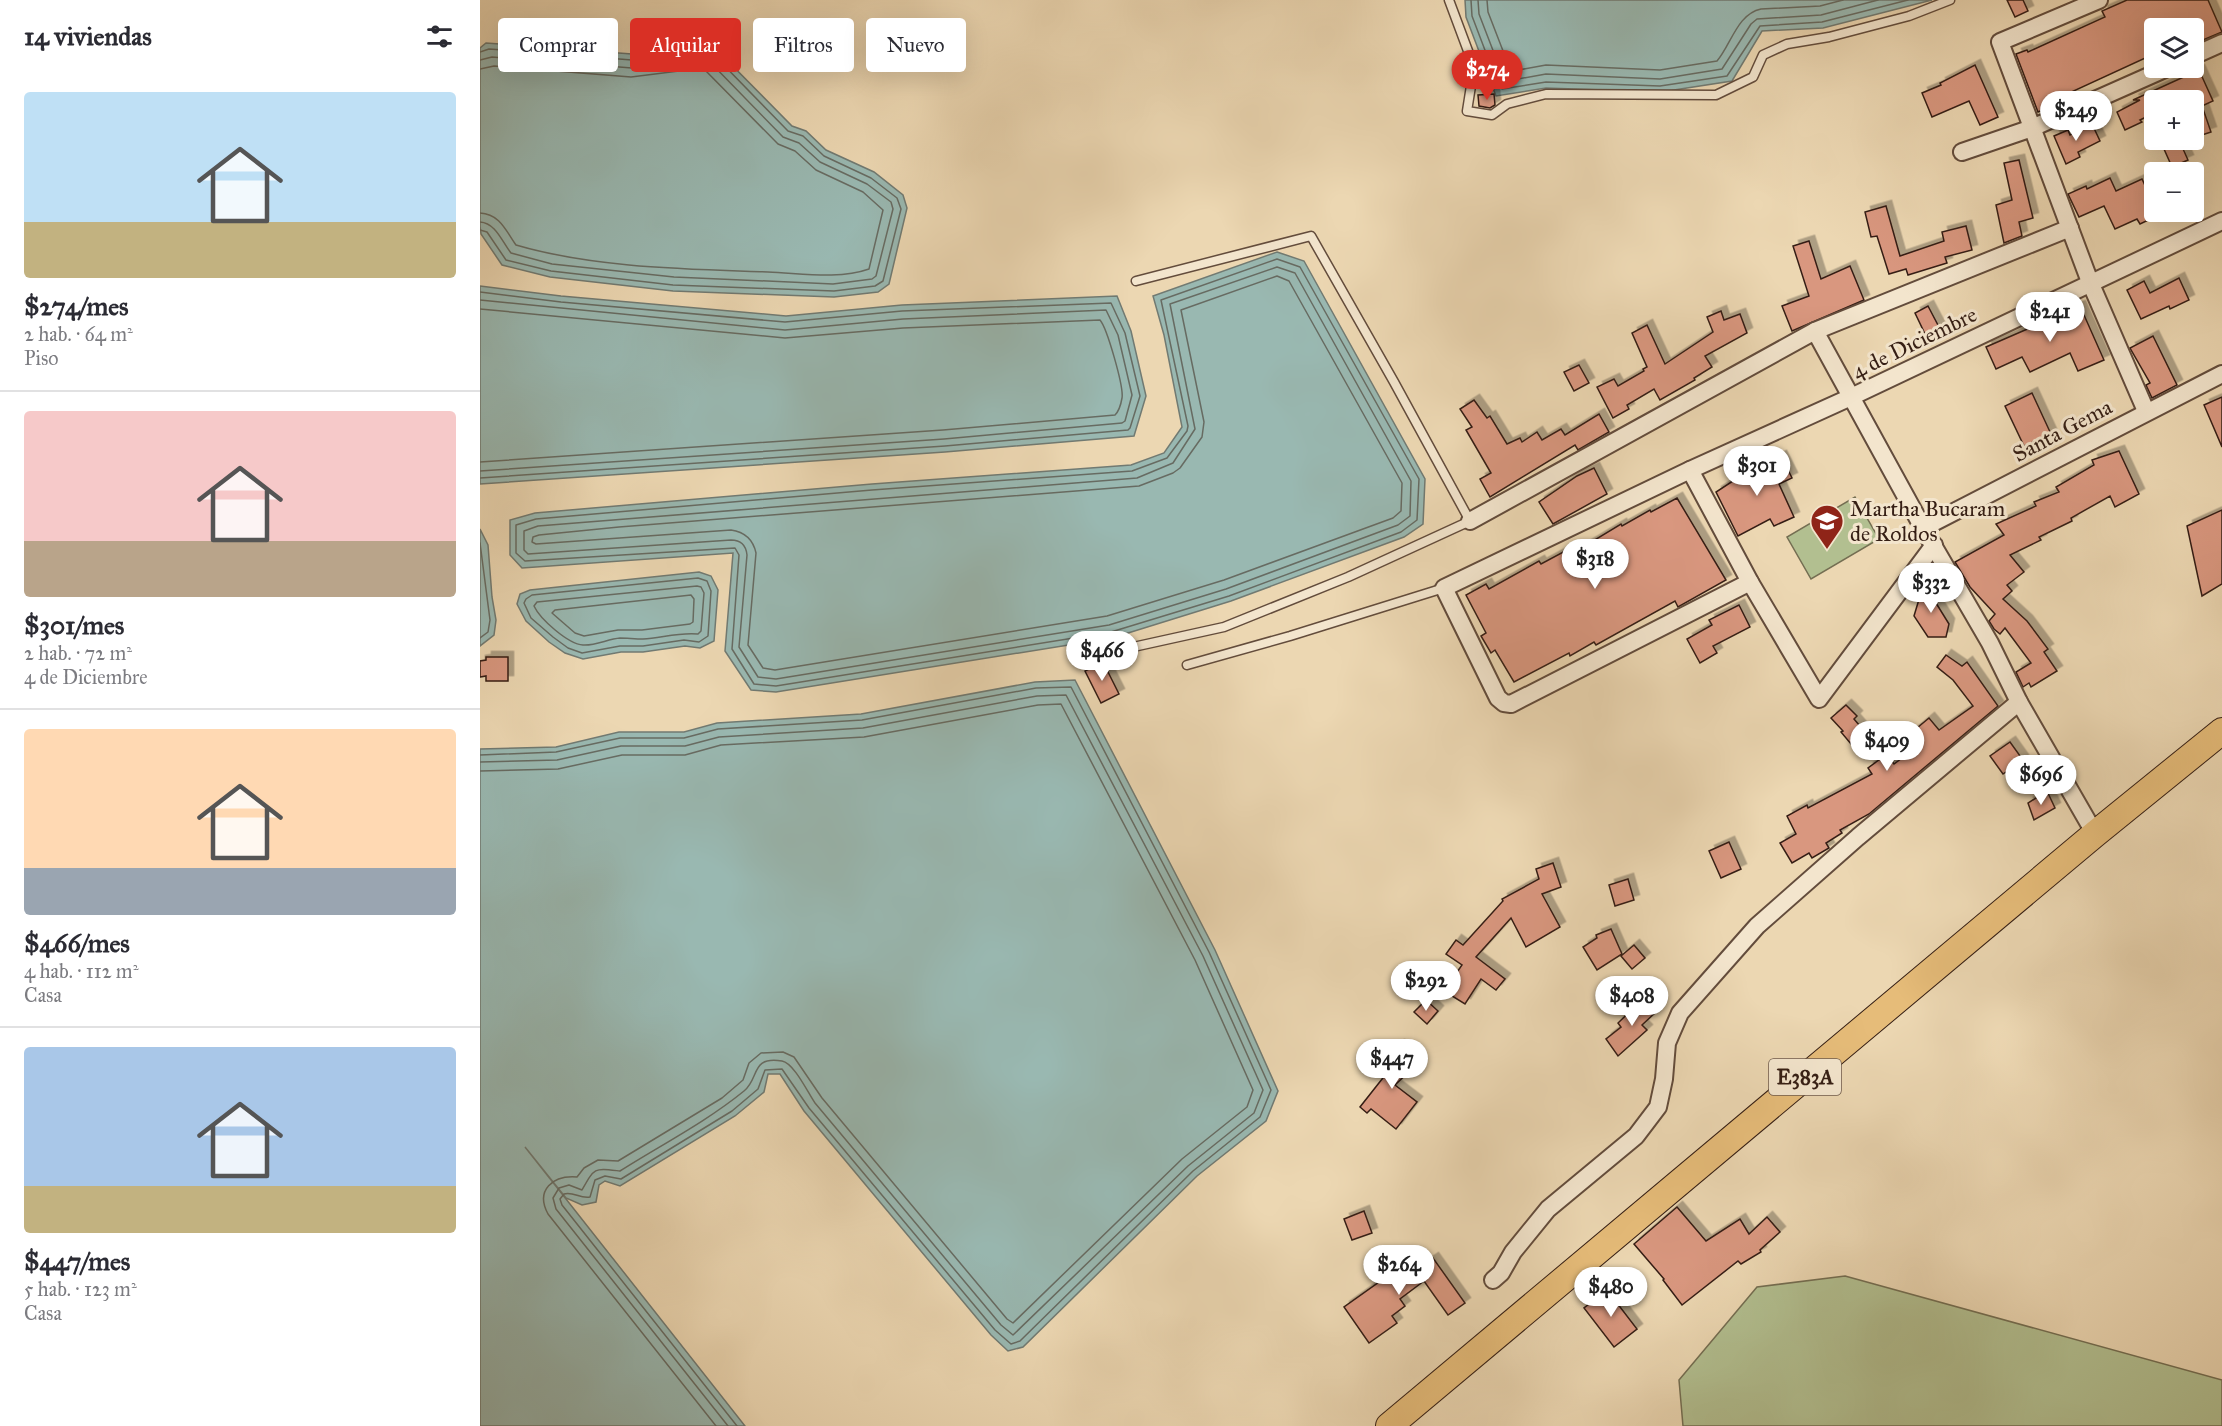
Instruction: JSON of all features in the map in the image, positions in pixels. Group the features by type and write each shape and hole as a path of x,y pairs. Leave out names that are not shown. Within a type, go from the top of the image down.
{"main road":[{"name":"E383A","path":"1389,1426 2222,730"}],"street":[{"path":"2099,0 2000,42 2090,282 2146,411"},
{"path":"2204,51 2222,43"},
{"path":"1962,152 2032,128 2144,78"},
{"name":"4 de Diciembre","path":"2095,834 2019,702 1990,643 1851,397 2222,221"},
{"path":"1470,521 1815,331 2070,228"},
{"path":"1750,582 1511,704 1504,703 1498,698 1444,588 1689,470 1851,397 1815,331"},
{"name":"Santa Gema","path":"1923,528 2146,411 2222,374"},
{"path":"1689,470 1750,582 1819,699 1934,544"},
{"path":"1493,1280 1501,1273 1513,1252 1548,1209 1636,1136 1658,1107 1664,1079 1667,1042 1680,1012 1757,926 1858,837 2019,702"}],"lane":[{"path":"1449,0 1474,67 1467,111 1492,115 1507,104 1546,94 1716,95 1753,77 1763,54 1787,44 1871,27 1909,16 1950,0"},
{"path":"1097,655 1224,627 1347,577 1470,521 1311,236 1136,281"},
{"path":"1187,665 1444,588"}],"green space":[{"path":"1855,497 1879,539 1811,579 1787,537"},
{"path":"1845,1276 2222,1380 2222,1426 1683,1426 1679,1380 1757,1287"}],"water":[{"path":"1465,0 1932,0 1823,28 1762,31 1732,81 1661,92 1546,88 1496,96 1466,17"},
{"path":"486,43 498,44 498,72 618,72 618,53 630,54 630,72 739,72 792,126 806,131 826,150 874,172 903,195 907,208 889,284 878,292 834,297 673,291 550,277 502,265 481,234 480,226 480,48"},
{"path":"1277,252 1304,261 1425,479 1423,524 1404,537 1231,601 1112,638 776,692 751,690 725,651 733,553 522,568 510,555 510,520 535,513 872,484 1131,465 1164,453 1182,427 1164,335 1153,296"},
{"path":"480,286 561,296 786,316 902,305 1117,296 1131,331 1146,396 1134,436 945,452 480,484"},
{"path":"480,529 488,545 496,620 494,635 480,646"},
{"path":"699,572 711,576 718,590 714,641 700,648 685,646 643,652 621,652 583,659 565,653 549,642 526,621 517,604 520,594 530,590"},
{"path":"1075,680 1215,950 1278,1091 1266,1121 1197,1176 1023,1347 1008,1351 991,1335 804,1111 780,1074 768,1074 764,1092 735,1116 620,1186 605,1181 599,1185 596,1202 582,1205 566,1198 525,1147 745,1426 480,1426 480,749 556,747 619,732 684,732 717,723 861,714 1035,682"}],"building":[{"path":"2007,0 2023,0 2028,11 2015,17"},
{"path":"2127,0 2208,0 2222,32 2204,40 2204,18 2144,18 2144,59 2043,105 2045,109 2038,112 2016,54 2027,50 2028,52 2105,17 2102,11"},
{"path":"1975,65 1998,117 1980,125 1969,101 1932,117 1922,93 1941,85 1940,83"},
{"path":"2181,78 2203,78 2213,101 2204,105 2204,90 2155,90"},
{"path":"1494,94 1495,105 1490,108 1479,106 1478,95"},
{"path":"2144,95 2144,118 2140,120 2142,122 2125,130 2117,112 2140,100 2133,100"},
{"path":"2204,112 2211,132 2204,134"},
{"path":"2092,124 2100,141 2078,152 2080,157 2066,164 2054,136 2068,130 2070,135"},
{"path":"2164,150 2184,150 2188,160 2183,162 2170,162"},
{"path":"2019,160 2033,218 2019,222 2022,236 2004,243 1996,205 2012,200 2004,163"},
{"path":"2110,178 2116,191 2142,179 2144,222 2140,224 2137,219 2115,229 2104,206 2079,217 2068,194 2086,186 2087,189"},
{"path":"1886,206 1900,256 1944,241 1942,232 1966,226 1972,250 1945,257 1947,263 1908,275 1906,269 1889,274 1877,236 1871,237 1865,212"},
{"path":"1809,241 1821,279 1850,266 1864,300 1792,331 1782,306 1809,296 1793,246"},
{"path":"2179,278 2189,300 2141,319 2127,290 2144,281 2150,293"},
{"path":"1928,306 1940,329 1926,336 1915,313"},
{"path":"2080,306 2104,360 2078,371 2070,353 2030,372 2022,357 1996,369 1986,347"},
{"path":"1721,311 1724,320 1740,314 1747,333 1705,356 1712,367 1694,378 1695,380 1660,400 1654,389 1627,405 1629,409 1613,418 1597,387 1614,379 1618,386 1647,367 1632,333 1647,325 1665,364 1713,332 1707,317"},
{"path":"2153,336 2177,385 2152,398 2146,385 2150,383 2130,348"},
{"path":"1579,365 1589,383 1574,391 1564,372"},
{"path":"2032,393 2051,434 2024,446 2005,406"},
{"path":"2222,397 2222,447 2204,405"},
{"path":"1474,400 1487,418 1490,416 1507,444 1520,438 1522,442 1537,432 1542,440 1561,429 1565,435 1599,414 1609,432 1578,450 1575,445 1490,497 1480,479 1491,473 1466,430 1472,427 1460,409"},
{"path":"2119,451 2139,494 2115,507 2110,496 2071,518 2072,521 2039,537 2041,540 2010,555 2024,572 2007,585 2012,591 2003,599 2027,621 2048,649 2044,652 2057,671 2031,687 2029,683 2023,687 2016,672 2031,663 2005,628 2000,634 1994,629 1989,621 1995,614 1970,587 1955,562 2004,535 1996,524 2036,506 2034,502 2059,492 2056,487 2094,465 2092,460"},
{"path":"1781,456 1792,478 1779,484 1794,517 1774,526 1770,519 1738,536 1716,492 1739,477"},
{"path":"1594,468 1607,494 1553,524 1539,502 1577,476"},
{"path":"1677,498 1726,580 1678,607 1675,601 1596,645 1594,642 1570,656 1569,653 1514,682 1495,650 1491,653 1481,636 1486,633 1466,595 1486,584 1489,589 1539,561 1541,564 1567,550 1570,555 1621,524 1622,526"},
{"path":"2222,510 2222,584 2202,596 2187,526"},
{"path":"1929,582 1938,601 1936,603 1949,624 1946,637 1928,637 1914,616 1920,596 1917,589"},
{"path":"1739,605 1750,627 1713,646 1717,653 1700,663 1687,639 1712,625 1709,620"},
{"path":"1946,655 1962,666 1967,662 1998,706 1869,814 1840,830 1842,833 1826,843 1829,848 1812,858 1809,853 1792,863 1780,843 1796,834 1787,816 1807,805 1808,808 1872,774 1868,768 1887,754 1894,764 1921,744 1911,733 1929,718 1939,730 1973,706 1953,680 1937,667"},
{"path":"486,657 508,657 508,681 486,681 486,676 480,677 480,661 486,660"},
{"path":"1103,662 1119,694 1101,703 1085,671"},
{"path":"1846,705 1857,716 1854,719 1865,732 1851,744 1831,718"},
{"path":"2010,742 2023,760 2003,774 1990,756"},
{"path":"2047,791 2055,808 2034,820 2028,803"},
{"path":"1729,842 1741,869 1721,878 1709,851"},
{"path":"1553,863 1561,887 1542,894 1560,927 1526,947 1511,918 1476,957 1505,979 1496,990 1481,979 1465,1004 1444,991 1462,965 1446,954 1456,940 1463,945 1503,901 1502,899 1539,879 1536,869"},
{"path":"1628,879 1634,900 1615,906 1609,885"},
{"path":"1611,929 1622,954 1597,970 1583,947 1597,938 1596,935"},
{"path":"1634,945 1645,958 1632,969 1621,956"},
{"path":"1645,997 1657,1011 1642,1025 1647,1030 1618,1056 1606,1039 1621,1027 1618,1023"},
{"path":"1426,1000 1438,1011 1427,1024 1414,1012"},
{"path":"1399,1045 1417,1064 1395,1085 1417,1102 1396,1129 1371,1109 1367,1113 1360,1107 1390,1069 1383,1061"},
{"path":"1677,1207 1706,1241 1740,1219 1749,1234 1767,1217 1780,1232 1760,1250 1761,1252 1741,1264 1738,1261 1682,1305 1664,1279 1634,1244"},
{"path":"1364,1211 1372,1233 1352,1240 1344,1219"},
{"path":"1393,1255 1407,1276 1433,1258 1465,1303 1448,1315 1424,1281 1400,1299 1405,1306 1392,1316 1397,1323 1369,1343 1344,1307 1386,1277 1378,1266"},
{"path":"1607,1290 1637,1329 1614,1347 1584,1308"}],"place":[{"name":"Martha Bucaram de Roldos","path":"1827,550"}]}
